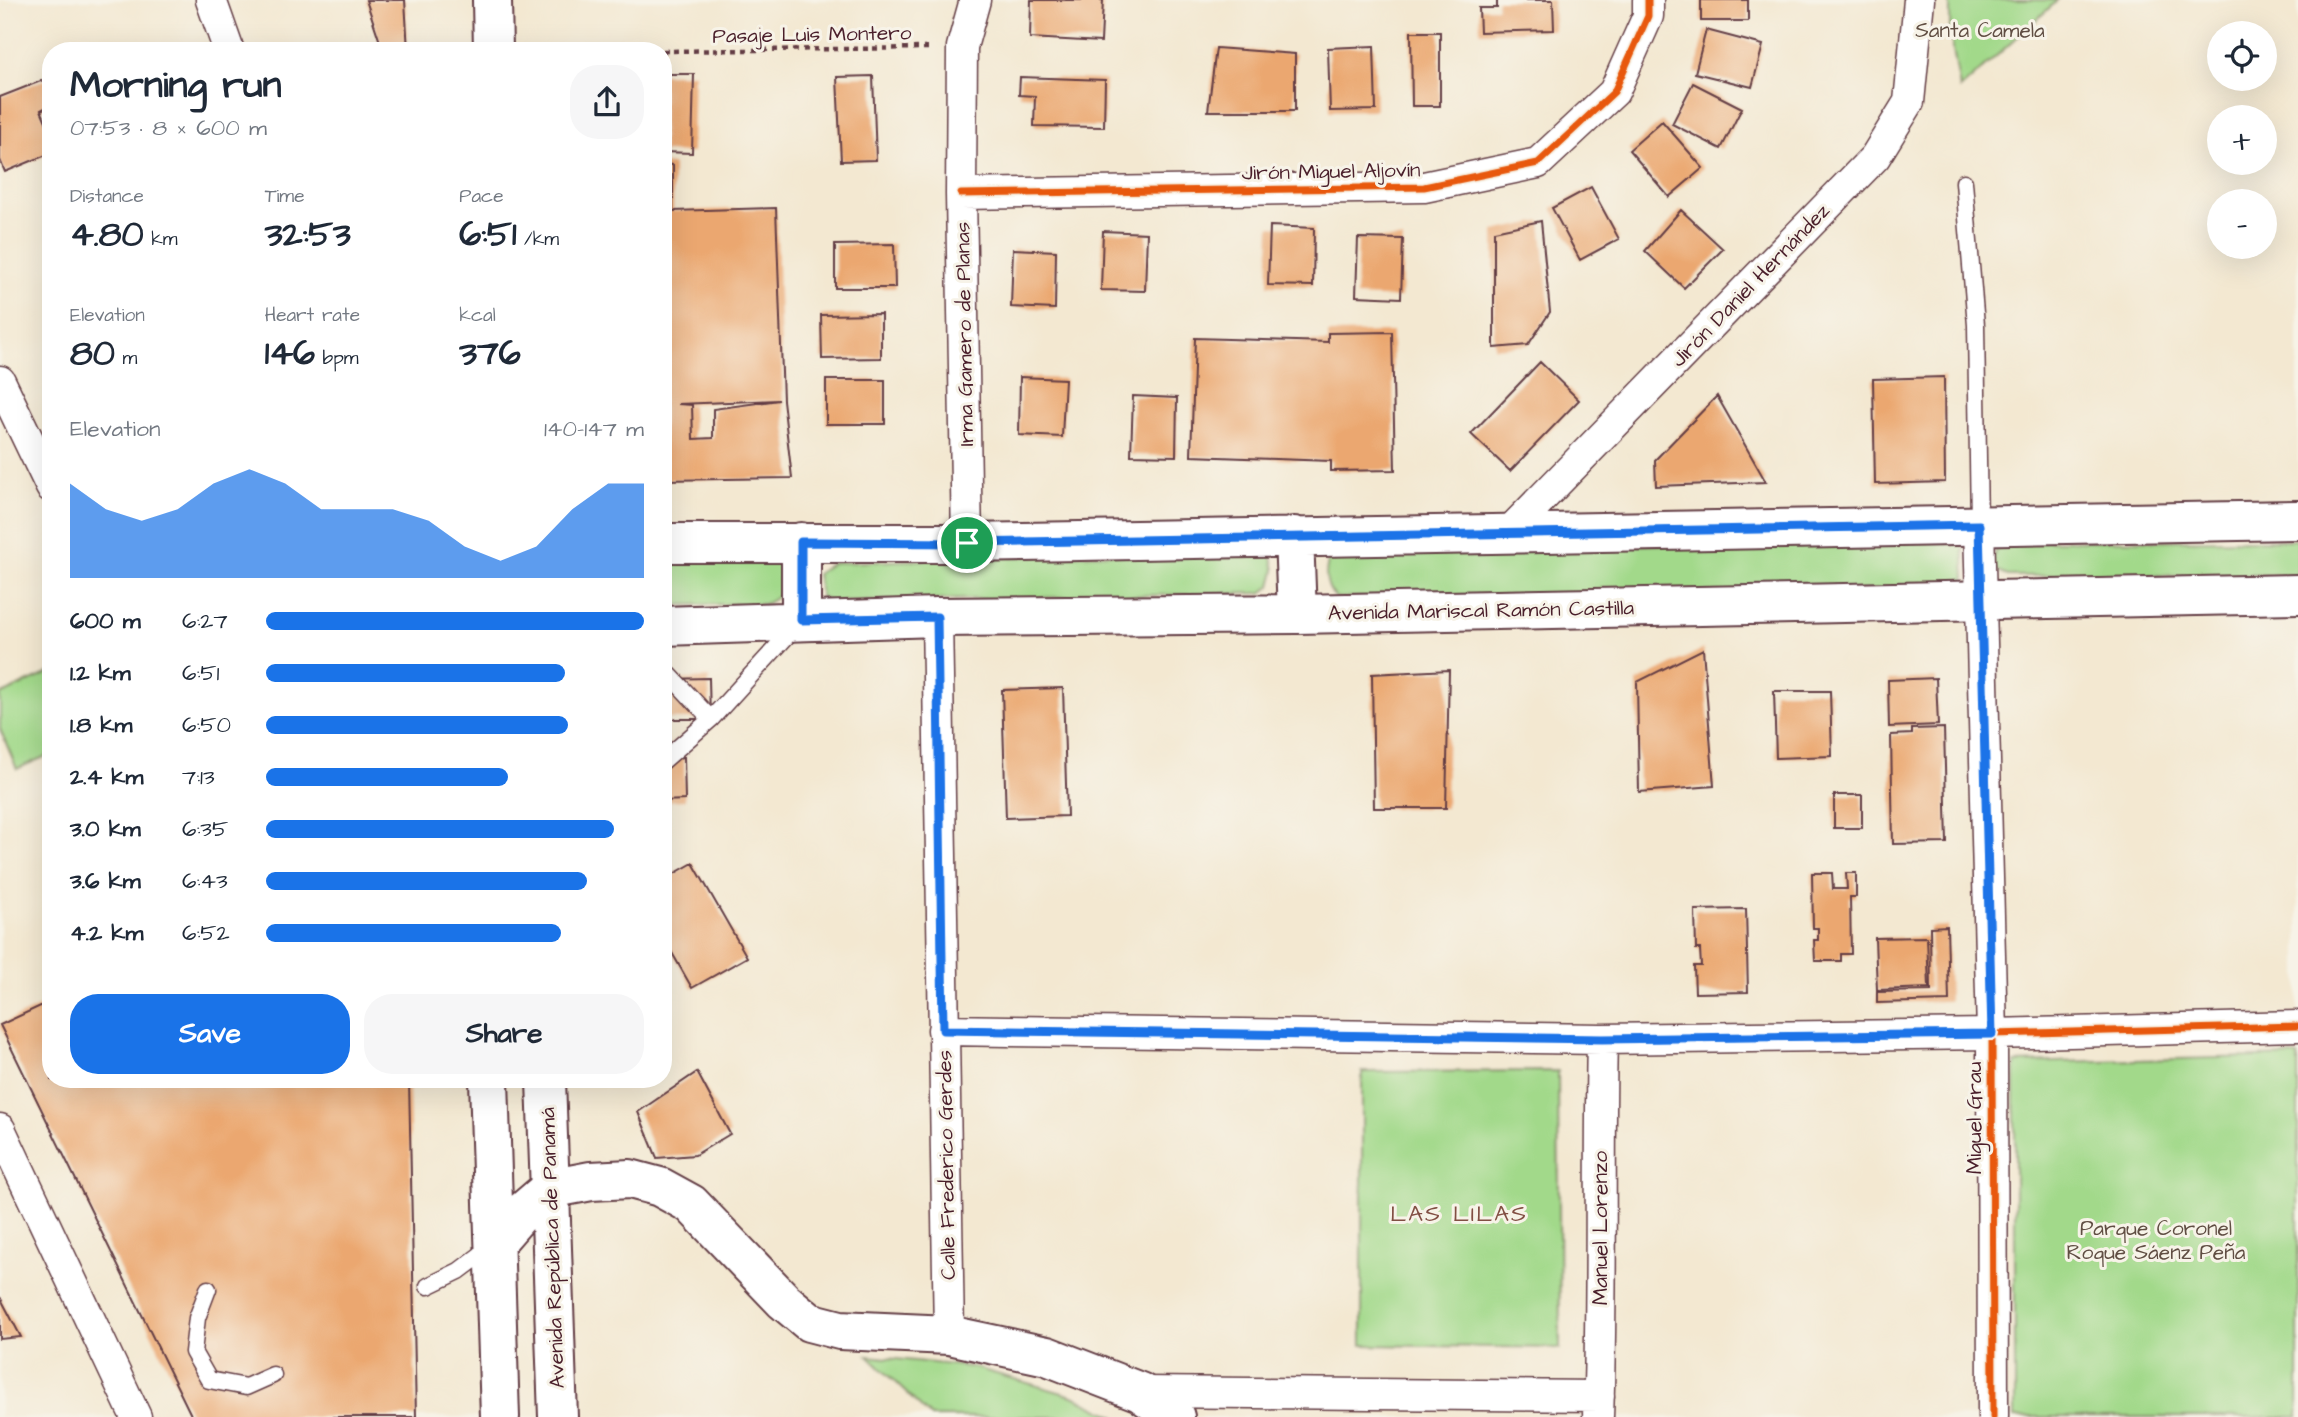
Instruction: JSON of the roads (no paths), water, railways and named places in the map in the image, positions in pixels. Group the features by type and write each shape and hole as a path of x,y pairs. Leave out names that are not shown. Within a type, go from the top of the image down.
{"main road":[{"path":"492,0 494,42"},
{"path":"672,543 967,543 2298,520"},
{"path":"1294,536 1297,614"},
{"path":"801,542 801,620"},
{"name":"Avenida Mariscal Ramón Castilla","path":"672,626 937,617 1297,614 2298,594"},
{"path":"489,1088 500,1417"},
{"name":"Avenida República de Panamá","path":"546,1088 558,1417"},
{"path":"495,1243 522,1213 550,1189 592,1181 630,1180 660,1187 691,1204 784,1301 809,1322 840,1330 949,1335 1047,1356 1140,1392 1175,1417"}],"street":[{"path":"211,0 226,42"},
{"name":"Irma Gamero de Planas","path":"967,543 961,194 962,47 975,0"},
{"name":"Jirón Miguel Aljovín","path":"961,194 1424,187 1538,163 1614,92 1648,16 1648,0"},
{"name":"Jirón Daniel Hernández","path":"1508,533 1875,157 1909,102 1919,0"},
{"path":"0,381 42,468"},
{"name":"Miguel Grau","path":"1979,525 1992,1034 1993,1417"},
{"name":"Calle Frederico Gerdes","path":"937,617 949,1335"},
{"path":"943,1030 1602,1039 1992,1034 2298,1026"},
{"name":"Manuel Lorenzo","path":"1599,1406 1599,1144 1602,1039"},
{"path":"0,1129 136,1417"},
{"path":"1140,1392 1599,1406"}],"lane":[{"path":"1964,182 1976,325 1979,525"},
{"path":"672,753 711,719 801,620"},
{"path":"672,678 711,719"},
{"path":"428,1286 459,1271 495,1243"},
{"path":"208,1289 197,1318 193,1352 209,1380 246,1387 273,1375"}],"district":[{"name":"LAS LILAS","path":"1459,1213"}],"park label":[{"name":"Santa Camela","path":"1980,30"},
{"name":"Parque Coronel Roque Sáenz Peña","path":"2156,1240"}]}
